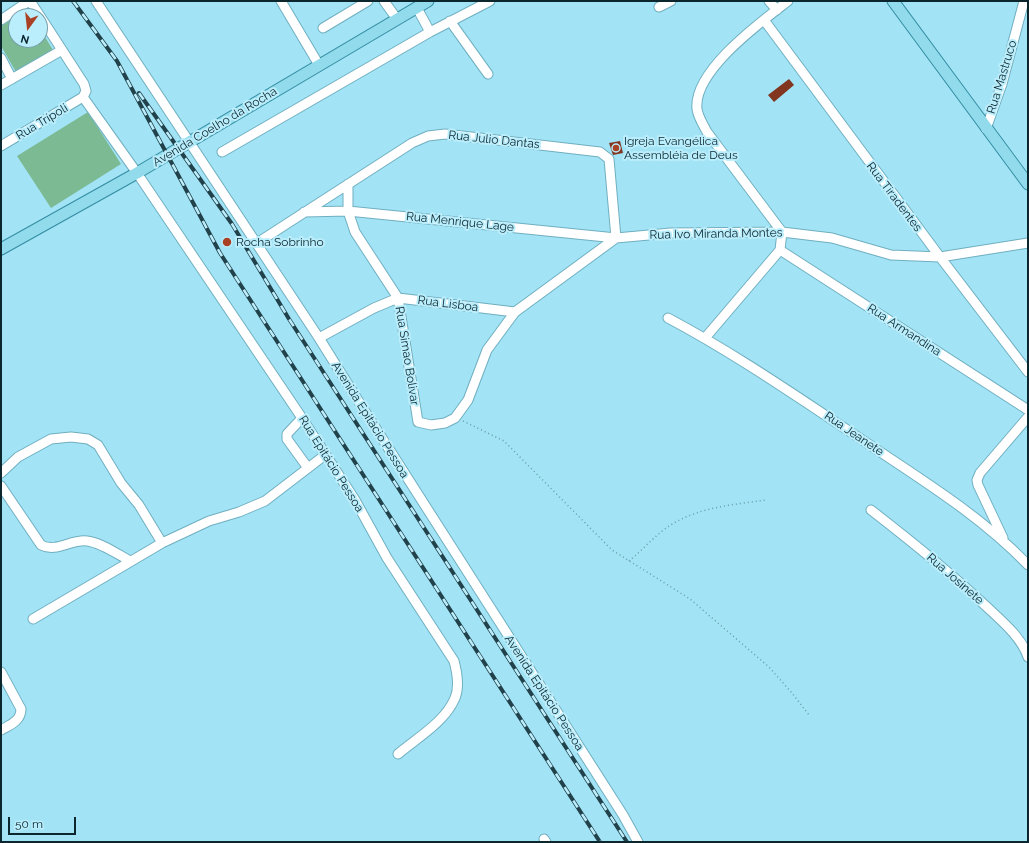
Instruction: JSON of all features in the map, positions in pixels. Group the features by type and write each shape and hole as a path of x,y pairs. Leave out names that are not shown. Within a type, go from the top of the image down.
{"main road":[{"name":"Avenida Coelho da Rocha","path":"1,249 137,173 428,1"},
{"path":"893,1 1028,184"}],"street":[{"path":"1,20 29,1"},
{"name":"Avenida Epitácio Pessoa","path":"96,1 320,338 368,417 618,808 638,842"},
{"path":"281,1 319,65"},
{"path":"323,28 368,1"},
{"path":"384,1 397,19"},
{"path":"222,152 430,32 490,1"},
{"path":"659,8 671,1"},
{"path":"769,1 777,10"},
{"path":"705,338 780,250 782,232 707,132 700,119 697,108 701,88 710,71 723,56 788,1"},
{"name":"Rua Mastruco","path":"986,129 1002,84 1024,1"},
{"path":"417,8 430,32"},
{"name":"Rua Tiradentes","path":"764,20 940,258 1028,372"},
{"path":"450,22 488,74"},
{"path":"48,28 84,84 86,91 83,97"},
{"path":"1,85 62,50"},
{"path":"1,58 12,79"},
{"name":"Rua Trípoli","path":"1,146 83,97"},
{"name":"Rua Epitácio Pessoa","path":"83,97 137,173 302,418 355,500 384,552 454,661 458,676 455,697 441,718 398,754"},
{"name":"Rua Julio Dantas","path":"257,243 412,143 428,136 445,134 600,152 609,159 616,238"},
{"name":"Rua Simao Bolivar","path":"348,184 348,211 355,232 398,298 418,422 431,424 445,423 455,418"},
{"name":"Rua Menrique Lage","path":"304,212 348,211 616,238"},
{"name":"Rua Ivo Miranda Montes","path":"616,238 671,233 782,232 832,238 876,252 891,255 940,258 1028,243"},
{"path":"455,418 468,400 486,350 515,312 616,238"},
{"name":"Rua Armandina","path":"780,250 1028,410"},
{"name":"Rua Lisboa","path":"320,338 374,308 398,298 515,312"},
{"name":"Rua Jeanete","path":"668,318 705,338 795,394 912,473 1005,542 1028,565"},
{"path":"1005,542 977,480 980,473 1028,417"},
{"path":"302,418 287,434 287,439 308,468"},
{"path":"1,473 18,456 51,439 71,437 88,439 98,445 121,483 139,505 162,543"},
{"path":"33,619 162,543 209,521 252,508 265,501 325,454"},
{"path":"1,486 41,544 52,548 79,541 88,541 95,543 130,561"},
{"name":"Rua Josinete","path":"871,510 969,590 1011,631 1028,657"},
{"path":"1,672 21,709 21,715 18,720 1,730"}],"path":[{"path":"455,418 504,441 601,541 629,561 690,599 768,667 792,693 809,715"},
{"path":"629,561 662,531 686,517 714,508 766,500"}],"green space":[{"path":"8,22 8,48 48,48 48,42 53,50 16,72 1,46 1,26"},
{"path":"88,112 121,164 51,208 17,156"}],"building":[{"path":"789,79 794,85 774,102 768,95"},
{"name":"Igreja Evangélica Assembléia de Deus","path":"620,141 623,153 613,155 609,143"}],"railway":[{"path":"73,1 117,61 220,253 600,842"},
{"path":"139,93 232,224 289,319 627,842"}],"place":[{"name":"Igreja Evangélica Assembléia de Deus","path":"616,148"},
{"name":"Rocha Sobrinho","path":"227,242"}]}
